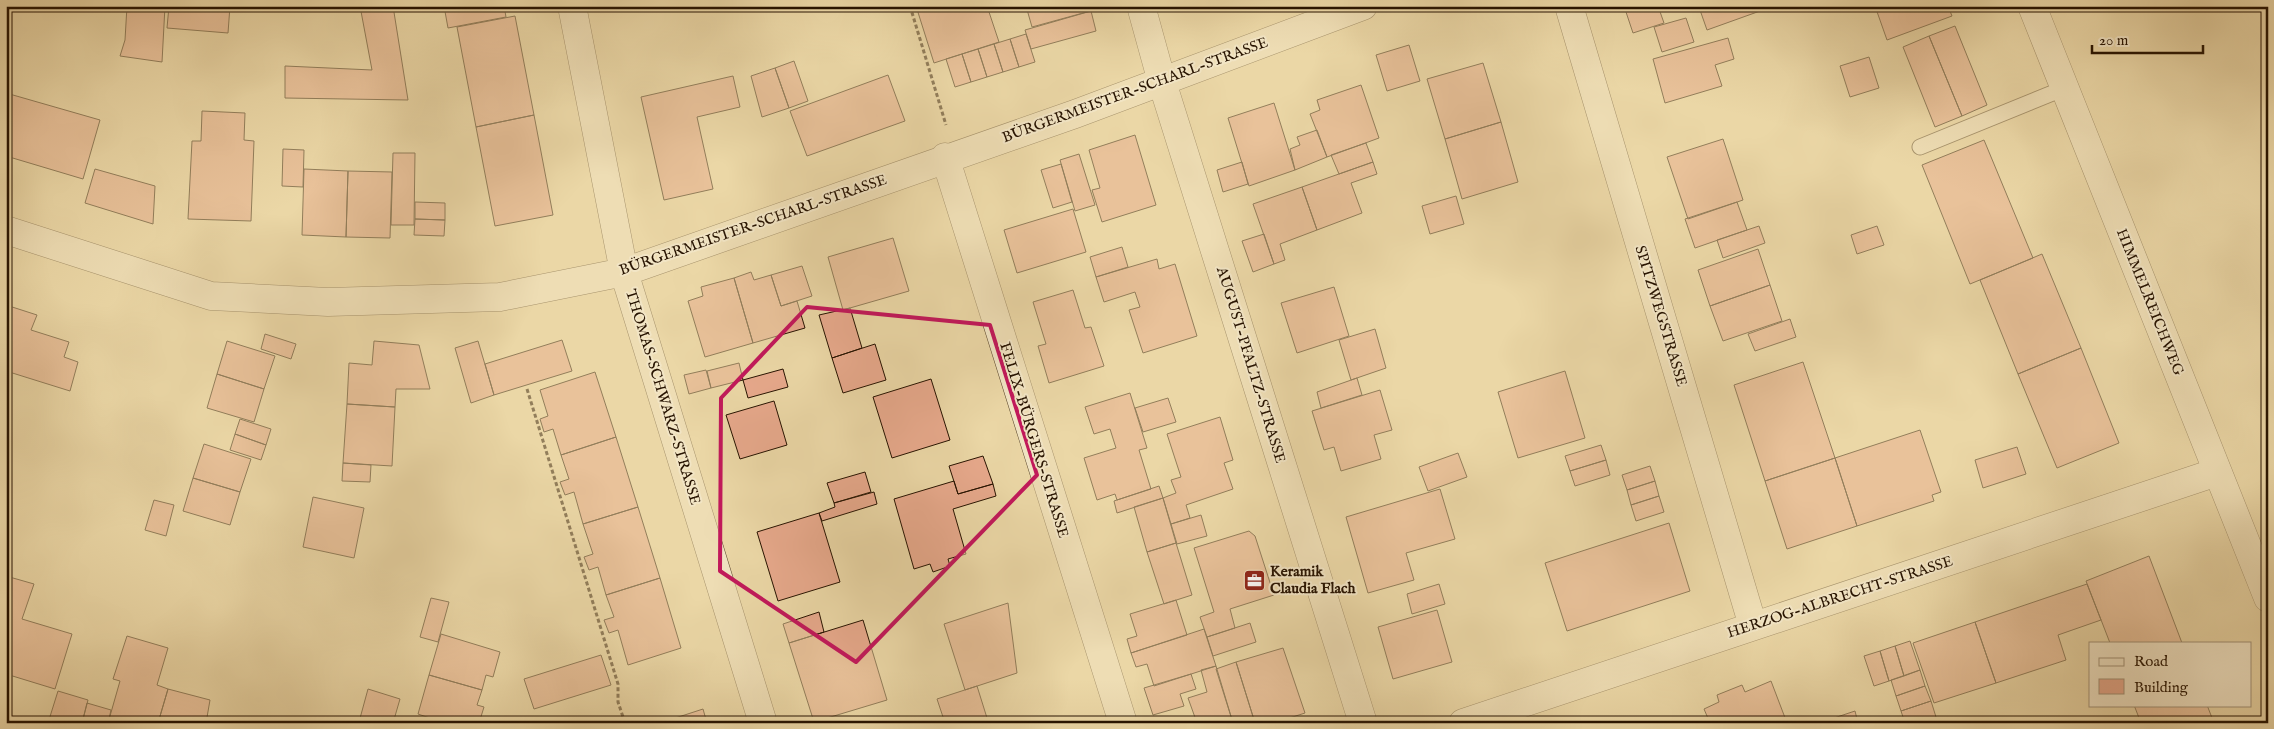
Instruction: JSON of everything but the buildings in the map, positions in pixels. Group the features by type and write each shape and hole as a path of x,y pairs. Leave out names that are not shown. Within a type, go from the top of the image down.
{"street":[{"name":"THOMAS-SCHWARZ-STRASSE","path":"572,6 624,272 763,723"},
{"name":"AUGUST-PFALTZ-STRASSE","path":"1141,6 1162,82 1363,723"},
{"name":"BÜRGERMEISTER-SCHARL-STRASSE","path":"6,230 211,296 328,302 500,297 624,272 1162,82 1363,6"},
{"name":"SPITZWEGSTRASSE","path":"1569,6 1754,626"},
{"name":"HIMMELREICHWEG","path":"2032,6 2066,88 2216,472 2268,598"},
{"name":"FELIX-BÜRGERS-STRASSE","path":"950,156 1123,723"},
{"name":"HERZOG-ALBRECHT-STRASSE","path":"1463,723 2216,472"}],"lane":[{"path":"1920,147 2066,88"}],"path":[{"path":"910,6 950,156"},
{"path":"527,389 618,684 618,702 625,723"}],"highlighted area":[{"path":"807,307 990,325 1037,475 856,662 720,571 721,398"}],"place":[{"name":"Keramik Claudia Flach","path":"1254,580"}]}
